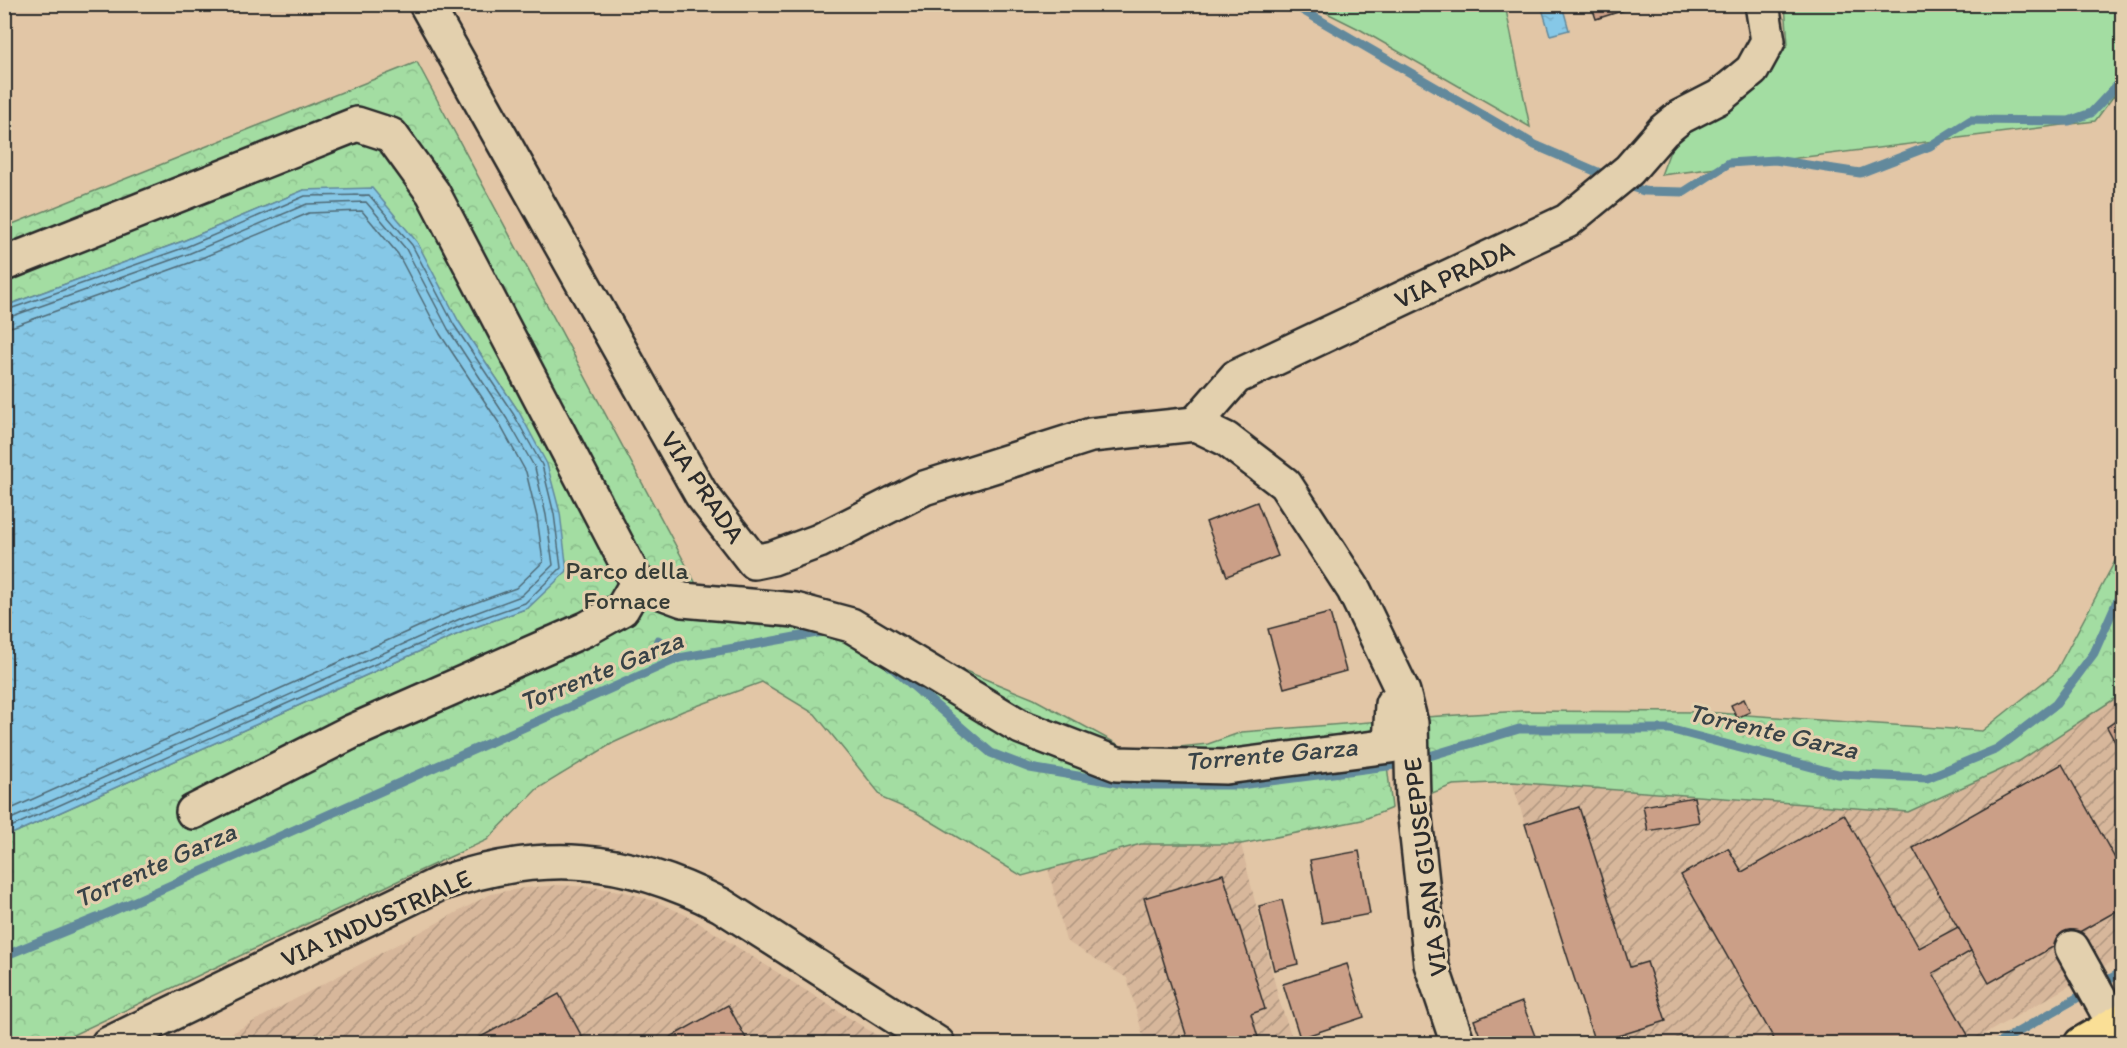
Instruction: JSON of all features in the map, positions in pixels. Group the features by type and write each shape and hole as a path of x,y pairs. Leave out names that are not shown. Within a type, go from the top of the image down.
{"main road":[{"path":"2081,1044 2107,1005"}],"street":[{"name":"VIA PRADA","path":"426,4 701,494 753,577 773,558 819,541 924,488 1091,435 1195,424 1236,377 1567,221 1629,170 1663,131 1680,117 1719,96 1752,70 1768,40 1762,4"},
{"path":"4,264 357,124 391,135 433,193 636,583 683,600 795,610 851,625 1021,727 1117,764 1226,767 1390,746 1393,720 1391,705 1403,692 1354,590 1285,484 1226,439 1195,424"},
{"path":"193,812 351,732 586,629 622,609 636,583"},
{"name":"VIA SAN GIUSEPPE","path":"1403,692 1411,723 1413,800 1431,964 1458,1044"},
{"name":"VIA INDUSTRIALE","path":"108,1044 439,884 470,874 534,862 567,861 603,850 631,869 692,890 800,940 935,1032"},
{"path":"2072,948 2107,1005"}],"shaded area":[{"path":"2122,694 2122,956 1969,1043 1595,1043 1512,782 1908,812 2018,762"},
{"path":"1141,844 1241,844 1279,1000 1294,1043 1145,1043 1127,978 1066,941 1048,868"},
{"path":"558,885 625,892 657,902 688,916 889,1043 216,1044 219,1040 491,894"}],"green space":[{"path":"1311,5 1505,5 1530,127 1361,30"},
{"path":"1785,5 2122,5 2122,54 2113,97 2095,121 1661,175 1672,146 1703,111 1756,88 1788,44"},
{"path":"2122,54 2122,115 2117,97 2113,97"},
{"name":"Parco della Fornace","path":"417,62 716,621 830,607 924,654 1034,699 1132,752 1208,744 1242,732 1382,721 1392,808 1362,820 1241,844 1141,844 1022,876 917,813 884,799 815,714 762,682 683,711 613,743 537,789 487,840 56,1043 5,1043 5,837 467,630 528,608 519,412 459,322 304,190 183,241 5,306 5,227"},
{"path":"2122,548 2122,694 2018,762 1908,812 1512,782 1453,785 1422,797 1425,717 1522,711 1702,712 1982,731 2055,673"}],"water":[{"path":"1541,5 1562,5 1569,30 1550,35"},
{"path":"372,188 417,242 459,322 519,412 547,464 560,513 567,571 528,608 467,630 5,837 5,306 183,241 304,190"}],"building":[{"path":"1591,4 1636,4 1637,6 1596,19"},
{"path":"1257,502 1278,556 1227,576 1206,522"},
{"path":"1330,613 1346,671 1284,688 1268,629"},
{"path":"1744,699 1750,712 1737,718 1731,705"},
{"path":"2122,717 2122,755 2107,727"},
{"path":"2062,764 2122,871 2122,908 1989,983 1913,848"},
{"path":"1694,797 1699,822 1648,831 1643,806"},
{"path":"1579,807 1630,967 1647,962 1666,1021 1595,1043 1525,824"},
{"path":"1844,814 1919,948 1958,927 1971,951 1933,973 1968,1035 1952,1044 1777,1044 1681,875 1728,848 1742,872"},
{"path":"1359,851 1370,914 1322,923 1310,860"},
{"path":"1223,874 1265,1009 1251,1014 1260,1044 1189,1044 1144,898"},
{"path":"1282,900 1298,964 1274,970 1259,906"},
{"path":"1347,964 1364,1017 1300,1038 1283,984"},
{"path":"559,994 586,1044 468,1044"},
{"path":"1522,1002 1538,1044 1483,1044 1474,1020"},
{"path":"728,1005 749,1044 658,1044"}],"waterway":[{"path":"1292,4 1535,145 1609,177"},
{"path":"1625,185 1644,191 1684,192 1729,163 1775,160 1860,173 1930,146 1971,120 2069,121 2091,113 2122,80"},
{"name":"Torrente Garza","path":"889,665 991,753 1030,768 1131,785 1240,785 1403,764 1519,729 1669,729 1838,774 1927,778 1997,749 2056,704 2094,653 2122,590"},
{"name":"Torrente Garza","path":"4,956 97,918 679,658 828,631"},
{"path":"658,640 679,658"},
{"path":"1997,1044 2122,972"}]}
